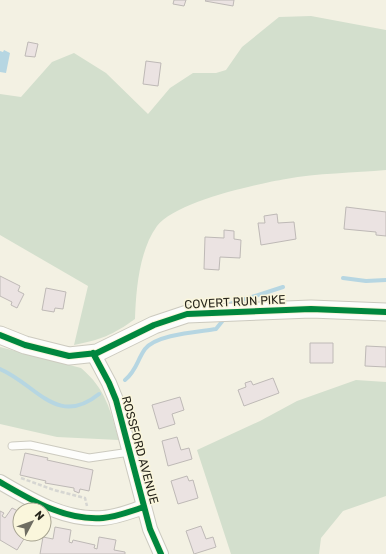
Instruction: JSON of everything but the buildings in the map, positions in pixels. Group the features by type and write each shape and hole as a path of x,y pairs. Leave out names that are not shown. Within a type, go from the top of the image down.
{"street":[{"name":"COVERT RUN PIKE","path":"0,335 25,345 69,356 93,353 109,347 165,320 187,314 311,309 386,312"},
{"name":"ROSSFORD AVENUE","path":"93,353 116,400 150,530 161,554"},
{"path":"3,484 47,508 91,518 113,517 144,507"}],"lane":[{"path":"12,446 30,445 89,458 130,452"}],"path":[{"path":"3,484 14,478 21,478 54,490 85,498 91,518"}],"green space":[{"path":"311,16 386,30 386,170 310,175 273,181 217,195 181,209 166,217 157,226 151,236 142,259 136,296 135,319 106,336 74,345 88,286 0,235 0,94 21,97 52,62 74,53 106,73 148,114 170,88 193,73 216,73 226,70 242,47 279,17"},
{"path":"0,347 81,368 102,392 110,410 119,440 57,437 0,424"},
{"path":"356,380 386,382 386,496 343,511 321,538 319,554 231,554 197,450 260,421 297,401"}],"water":[{"path":"4,50 10,53 6,73 0,72 0,51 3,52"}],"waterway":[{"path":"343,278 366,281 386,280"},
{"path":"230,304 283,287"},
{"path":"125,380 134,369 142,353 151,344 178,334 216,329 224,319"},
{"path":"0,369 13,376 47,400 59,405 71,407 84,403 99,394"}],"cycle path":[{"path":"0,335 25,345 69,356 97,353 154,325 187,314 311,309 386,312"},
{"path":"93,353 116,400 150,529 161,554"},
{"path":"0,482 49,508 75,516 103,518 119,515 144,507"}]}
